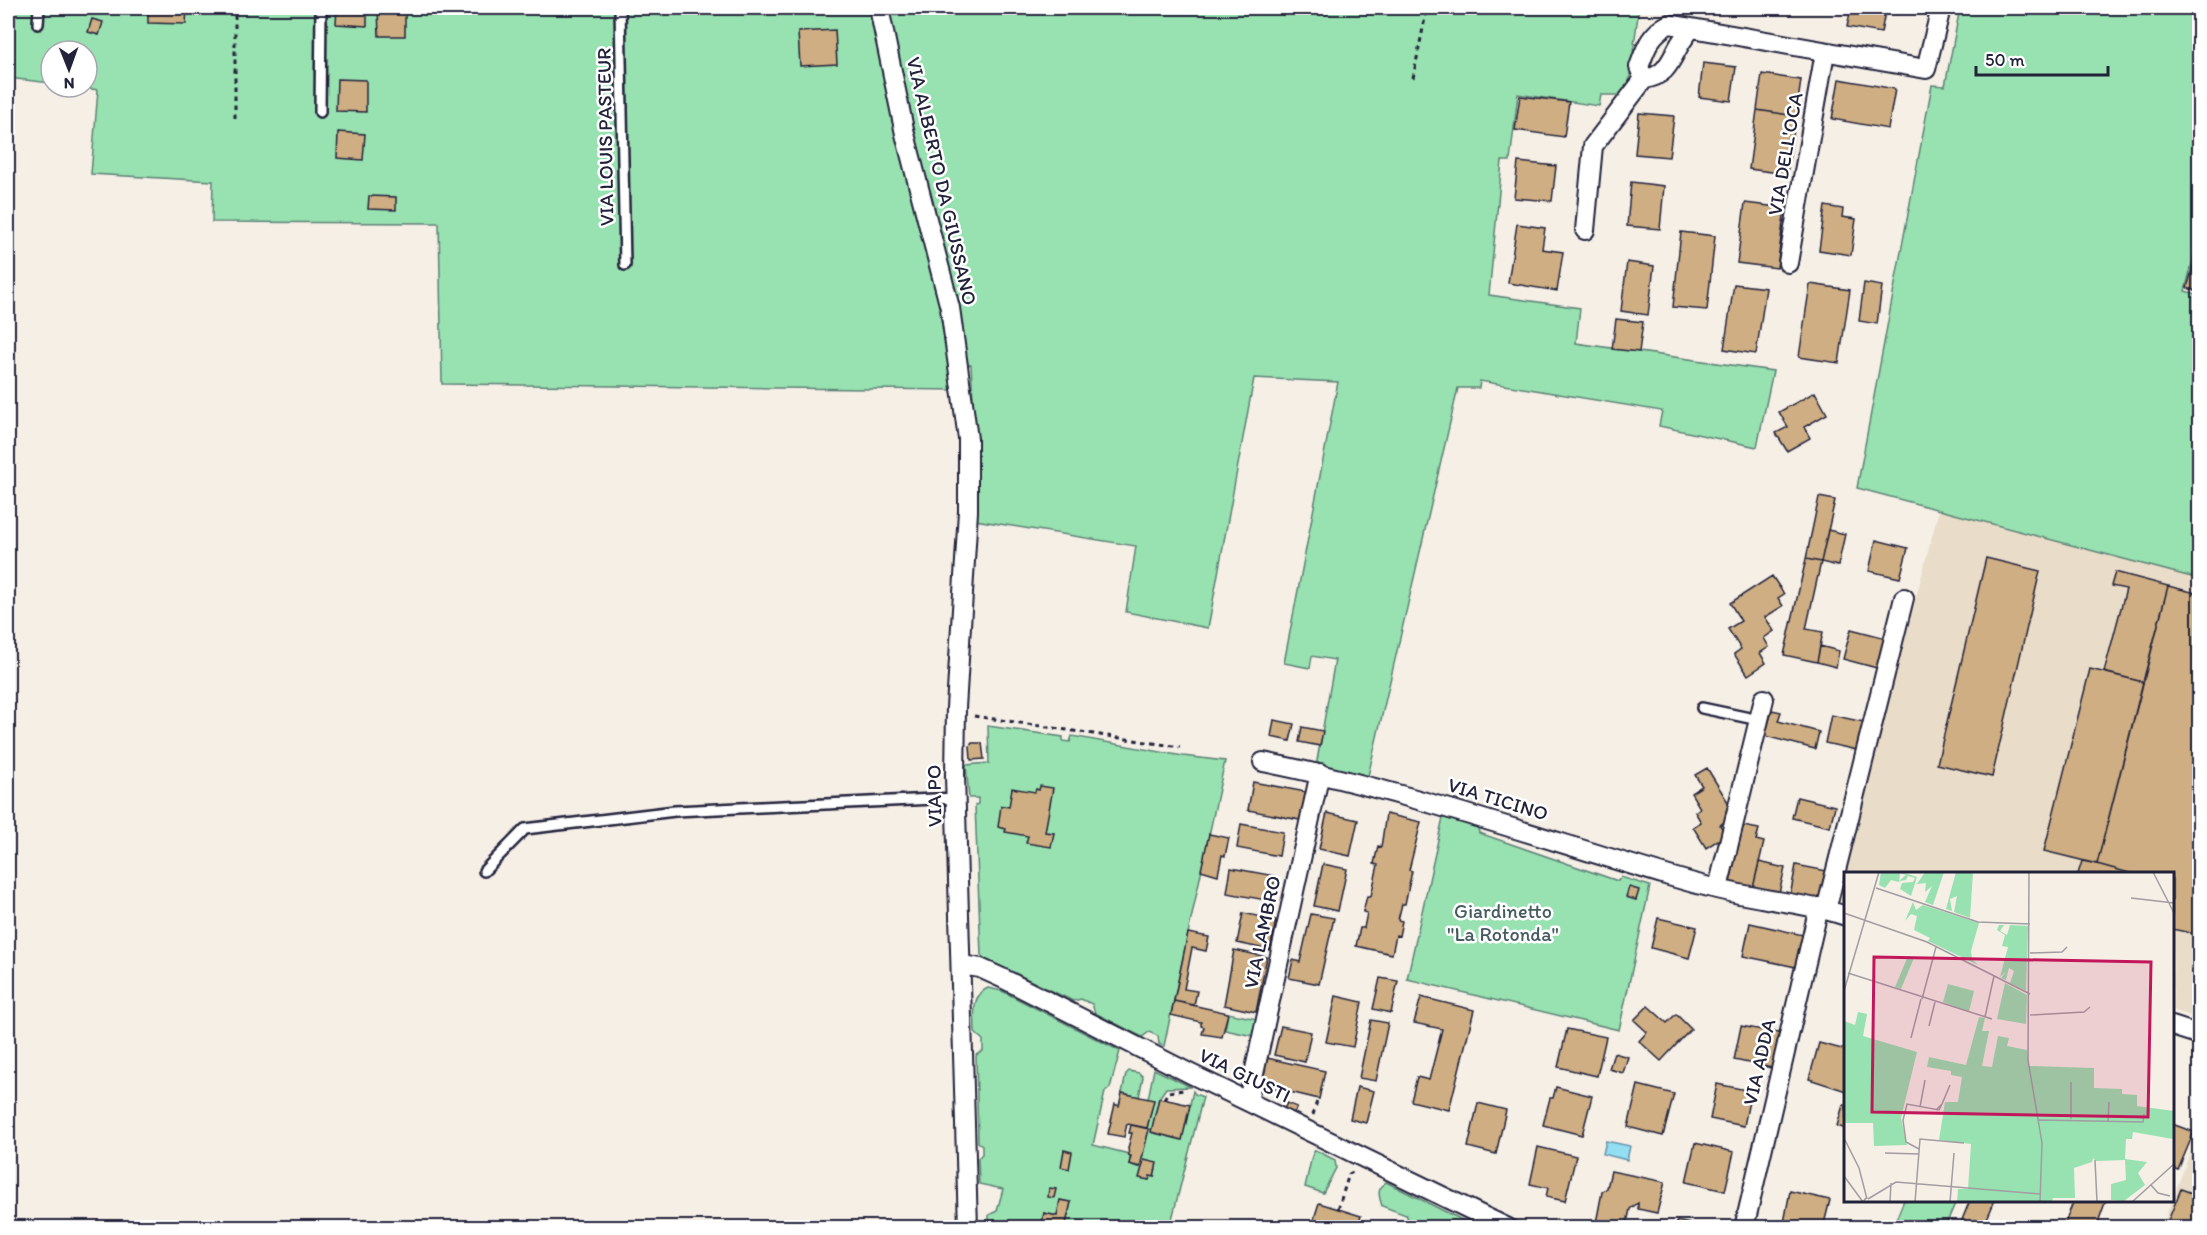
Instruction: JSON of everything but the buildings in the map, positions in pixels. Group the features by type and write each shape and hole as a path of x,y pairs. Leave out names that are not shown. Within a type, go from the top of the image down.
{"street":[{"name":"VIA ALBERTO DA GIUSSANO","path":"879,8 905,134 950,308 959,365"},
{"path":"1644,79 1638,67 1648,41 1658,30 1669,24 1926,69 1941,8"},
{"path":"1644,79 1655,78 1671,64 1680,44 1691,28"},
{"name":"VIA DELL'OCA","path":"1788,263 1826,52"},
{"path":"1585,230 1593,146 1644,79"},
{"name":"VIA PO","path":"959,365 968,439 968,499 956,713 956,798 968,1227"},
{"name":"VIA ADDA","path":"1744,1227 1823,908 1904,598"},
{"path":"1718,888 1764,699"},
{"name":"VIA TICINO","path":"1263,762 1320,773 1478,816 1671,877 1761,898 1823,908 1844,916"},
{"name":"VIA LAMBRO","path":"1248,1101 1320,773"},
{"name":"VIA GIUSTI","path":"962,965 980,968 1508,1227"},
{"path":"2174,1027 2199,1035"}],"lane":[{"path":"38,24 39,8"},
{"path":"320,112 321,8"},
{"name":"VIA LOUIS PASTEUR","path":"620,8 625,265"},
{"path":"1702,708 1759,720"},
{"path":"484,871 525,829 675,812 956,798"}],"path":[{"path":"235,118 236,8"},
{"path":"1413,78 1427,8"},
{"path":"956,713 1180,747"},
{"path":"1164,1099 1168,1092 1192,1089"},
{"path":"1313,1117 1317,1101"},
{"path":"1338,1209 1349,1174 1352,1172"}],"shaded area":[{"path":"1939,510 2199,579 2199,1019 2174,1010 2174,872 1844,872"},
{"path":"1844,872 1844,906 1836,903"},
{"path":"2199,1130 2199,1227 2162,1228 2171,1202 2174,1202 2174,1195"}],"green space":[{"path":"8,8 1639,8 1629,82 1625,95 1601,95 1599,106 1518,94 1510,161 1502,161 1489,295 1580,308 1576,343 1773,371 1757,447 1659,426 1662,411 1480,381 1479,388 1458,388 1368,776 1316,766 1335,660 1312,656 1310,668 1284,663 1338,382 1254,378 1208,628 1126,612 1136,546 975,520 977,471 971,365 958,364 960,390 442,384 439,223 212,222 213,181 91,174 99,99 99,39 39,39 39,82 8,78"},
{"path":"1960,8 2199,8 2199,249 2196,248 2185,291 2200,295 2199,579 1857,488 1932,85 1945,86"},
{"path":"988,726 1063,737 1063,741 1070,742 1072,736 1183,756 1225,761 1164,1046 1159,1044 1158,1036 1149,1032 1142,1037 1095,1013 1092,1004 1081,999 1073,1001 981,955 975,805 978,804 978,798 969,798 966,765 989,763"},
{"name":"Giardinetto \"La Rotonda\"","path":"1444,813 1477,824 1479,833 1618,881 1621,877 1650,886 1619,1030 1407,979"},
{"path":"988,988 1002,991 1120,1051 1110,1088 1105,1092 1093,1145 1129,1154 1131,1156 1129,1165 1139,1167 1153,1100 1148,1099 1154,1069 1191,1087 1166,1088 1159,1098 1152,1133 1182,1139 1193,1091 1203,1097 1170,1227 1065,1227 1071,1202 1060,1200 1057,1216 1044,1213 1041,1227 989,1227 989,1215 997,1211 1003,1189 979,1184 978,1158 982,1154 982,1145 978,1142 976,1055 983,1051 983,1040 975,1033 974,1013 978,996"},
{"path":"1228,1013 1257,1019 1253,1036 1225,1030"},
{"path":"1129,1071 1139,1073 1143,1077 1139,1097 1122,1093 1126,1074"},
{"path":"1315,1150 1335,1160 1336,1168 1323,1193 1305,1187"},
{"path":"1386,1182 1476,1227 1413,1227 1406,1215 1382,1206 1380,1190"},
{"path":"1903,1202 1956,1202 1945,1227 1893,1227"}],"water":[{"path":"1606,1141 1630,1146 1627,1160 1603,1154"}]}
